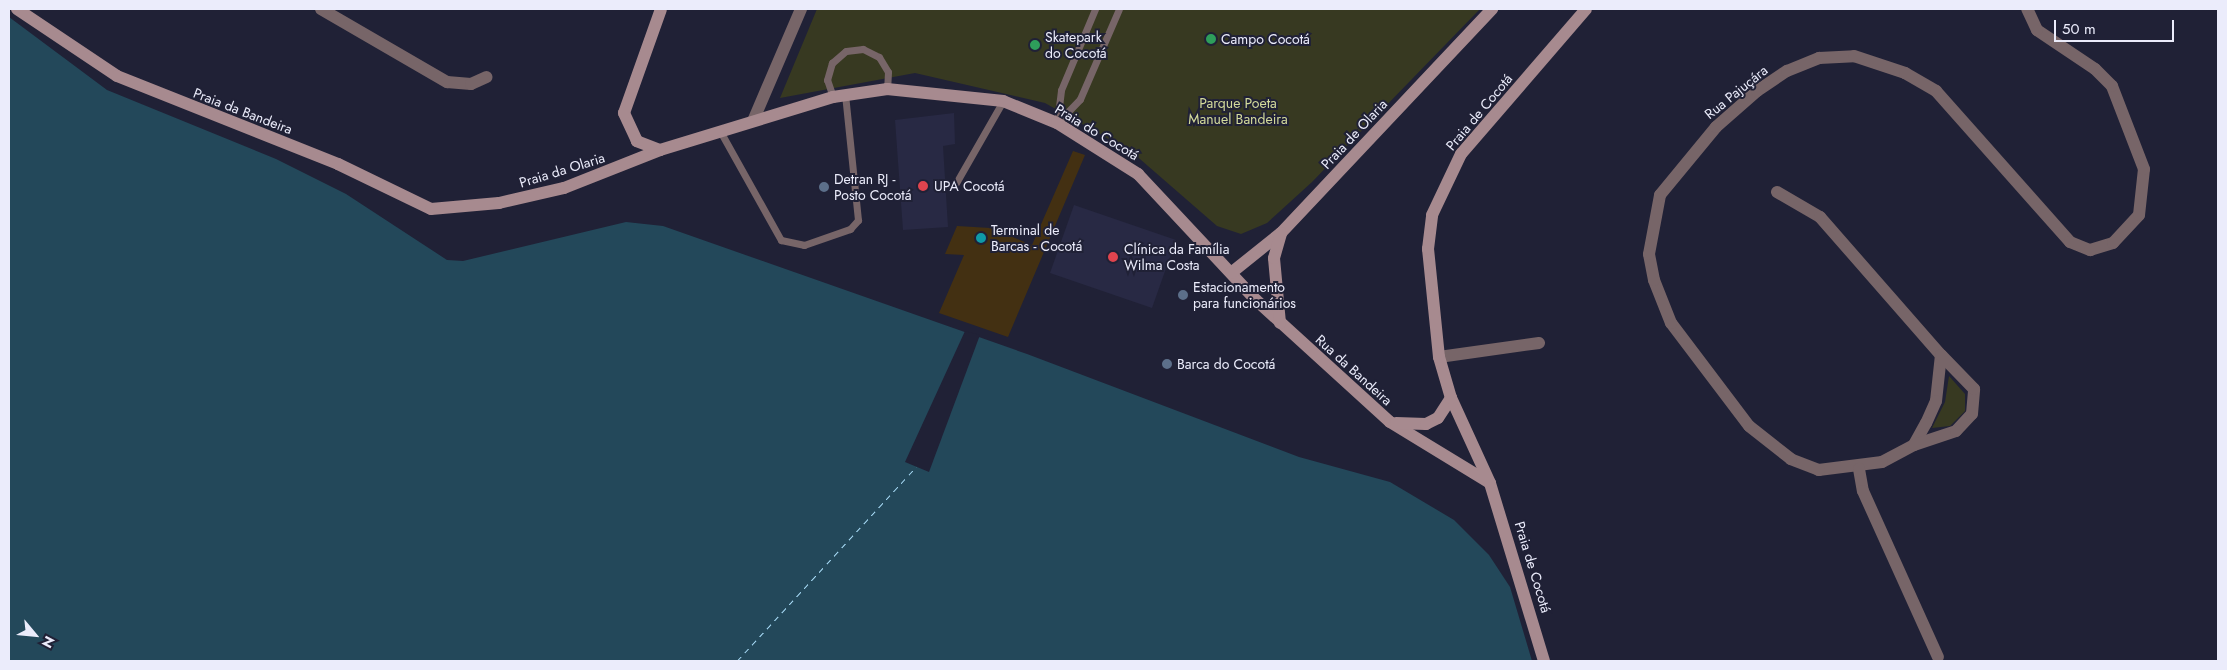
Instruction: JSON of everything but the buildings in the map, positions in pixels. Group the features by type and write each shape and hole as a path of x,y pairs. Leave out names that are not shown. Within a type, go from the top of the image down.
{"street":[{"name":"Praia da Bandeira","path":"17,9 86,59 148,90 338,164 415,205 431,209 470,207"},
{"path":"321,9 447,82 471,84 487,77"},
{"path":"660,150 637,141 624,113 662,9"},
{"path":"753,121 801,9"},
{"name":"Praia de Olaria","path":"1231,273 1281,233 1492,9"},
{"name":"Praia de Cocotá","path":"1544,661 1490,483 1451,398 1439,358 1428,249 1432,215 1445,182 1461,154 1586,9"},
{"name":"Rua Pajuçára","path":"1777,192 1820,217 1941,355 1974,389 1972,414 1956,431 1914,445 1858,469 1819,470 1791,459 1749,426 1700,365 1671,323 1654,280 1649,254 1660,195 1716,127 1757,91 1786,71 1819,58 1854,56 1905,73 1936,91 2070,242 2090,250 2114,243 2139,215 2144,169 2112,86 2095,69 2037,30 2027,9"},
{"name":"Praia do Cocotá","path":"753,121 839,96 887,89 1003,101 1057,122 1138,174 1280,324"},
{"name":"Praia da Olaria","path":"470,207 564,188 660,150 753,121"},
{"path":"1280,324 1274,258 1281,233"},
{"name":"Rua da Bandeira","path":"1280,324 1390,422 1490,483"},
{"path":"1439,358 1539,343"},
{"path":"1914,445 1936,401 1941,355"},
{"path":"1390,422 1426,424 1438,418 1451,398"},
{"path":"1463,467 1475,462 1476,453"},
{"path":"1858,469 1863,491 1938,657"}],"lane":[{"path":"1057,122 1061,90 1094,9"},
{"path":"1057,122 1080,99 1119,9"},
{"path":"720,131 781,240 804,245 850,229 858,220 839,96 828,80 832,63 846,51 863,49 883,64 887,89"},
{"path":"956,183 1003,101"}],"shaded area":[{"path":"9,17 107,90 276,159 346,194 447,260 463,261 626,222 663,226 1027,354 1299,457 1390,482 1454,520 1489,555 1510,587 1532,661 9,661"},
{"name":"UPA Cocotá","path":"954,113 955,144 943,146 948,227 903,230 895,120"},
{"name":"Clínica da Família Wilma Costa","path":"1074,205 1176,240 1152,308 1050,273"}],"green space":[{"name":"Parque Poeta Manuel Bandeira","path":"817,9 1480,9 1312,182 1267,223 1241,234 1217,226 1133,153 1045,103 915,73 780,98"},
{"path":"1949,376 1965,394 1965,411 1950,426 1932,428 1945,402"}],"pier":[{"path":"965,331 980,335 929,472 905,462"}],"ferry route":[{"path":"737,661 916,467"}],"place":[{"name":"Campo Cocotá","path":"1211,39"},
{"name":"Skatepark do Cocotá","path":"1035,45"},
{"name":"UPA Cocotá","path":"923,186"},
{"name":"Detran RJ - Posto Cocotá","path":"824,187"},
{"name":"Terminal de Barcas - Cocotá","path":"981,238"},
{"name":"Clínica da Família Wilma Costa","path":"1113,257"},
{"name":"Estacionamento para funcionários","path":"1183,295"},
{"name":"Barca do Cocotá","path":"1167,364"}]}
